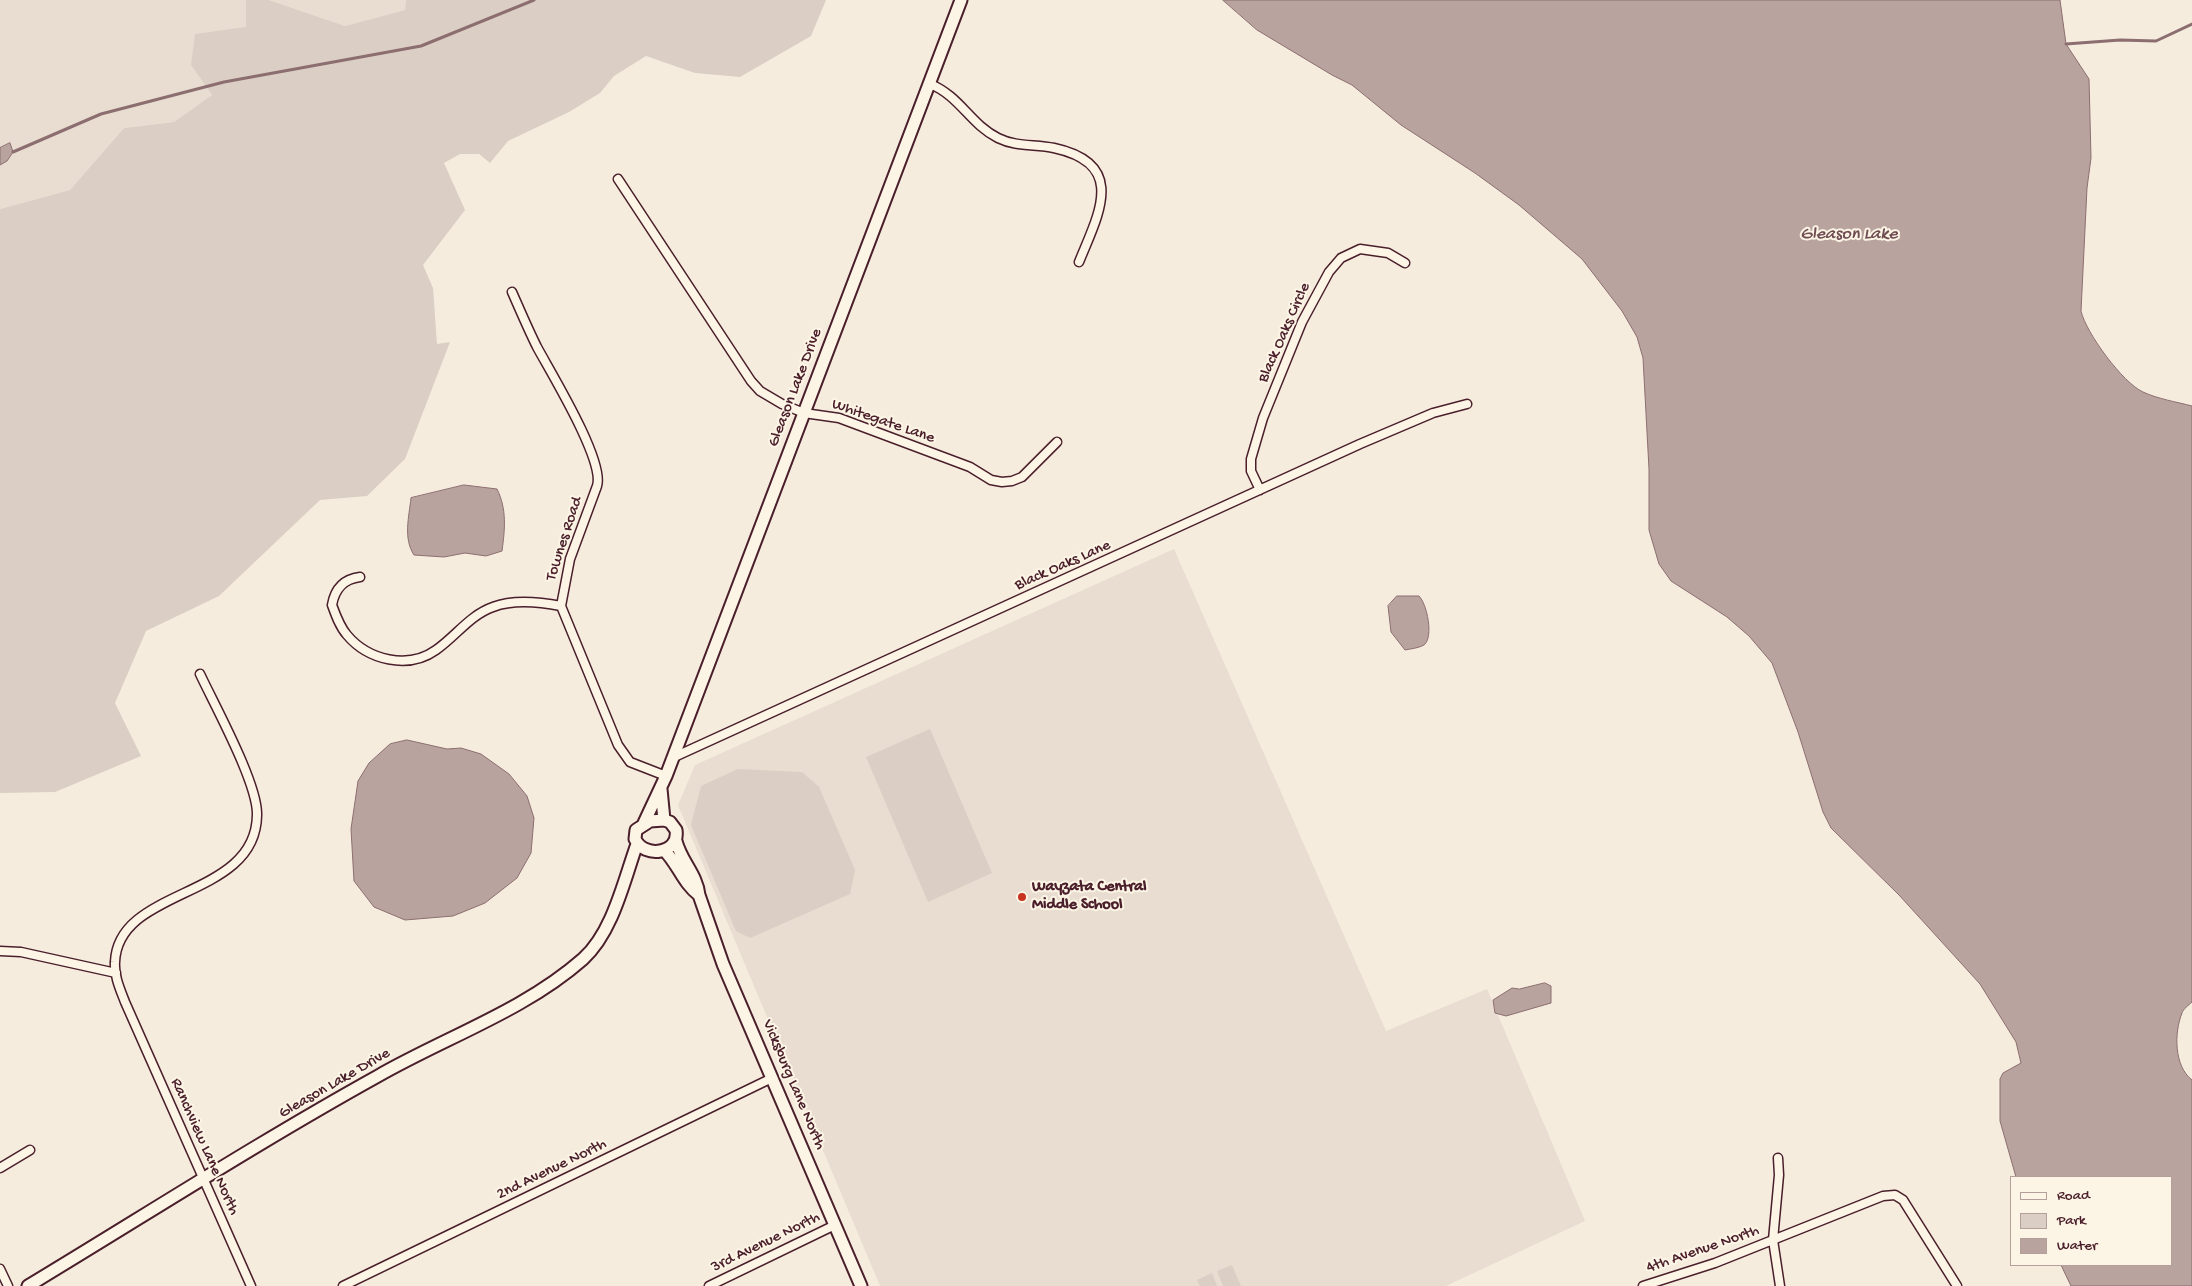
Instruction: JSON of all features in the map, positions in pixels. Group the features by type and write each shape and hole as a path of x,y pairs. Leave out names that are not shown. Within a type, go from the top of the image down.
{"main road":[{"name":"Gleason Lake Drive","path":"644,823 666,776 961,0"},
{"name":"Gleason Lake Drive","path":"661,788 664,820"},
{"path":"664,820 674,826 677,836 676,841 664,850 641,847 634,834 644,823 664,820"},
{"name":"Vicksburg Lane North","path":"676,841 680,856 698,883 699,895 723,964 861,1286"},
{"name":"Gleason Lake Drive","path":"28,1286 378,1075 530,997 584,958 603,931 618,903 624,880 641,847"},
{"name":"Vicksburg Lane North","path":"664,850 673,860 689,888 699,895"}],"street":[{"path":"930,84 949,93 986,130 998,138 1014,144 1053,148 1073,153 1088,163 1096,173 1103,196 1102,207 1079,262"},
{"name":"Whitegate Lane","path":"618,179 751,381 770,399 804,413 839,418 970,467 991,480 1002,482 1022,477 1057,442"},
{"name":"Black Oaks Circle","path":"1260,490 1251,471 1251,458 1263,418 1302,322 1329,272 1341,258 1360,249 1371,249 1388,253 1405,263"},
{"name":"Townes Road","path":"512,292 538,347 568,402 599,472 597,486 565,575 561,606 618,745 630,762 666,776"},
{"name":"Black Oaks Lane","path":"672,758 1260,490 1433,413 1467,404"},
{"path":"360,577 344,582 338,588 332,605 346,634 357,646 386,660 419,658 434,652 468,622 494,606 525,602 561,606"},
{"path":"0,951 21,952 116,973 115,961 118,946 125,932 148,912 230,869 245,852 255,831 257,815 251,785 200,674"},
{"name":"Ranchview Lane North","path":"116,973 133,1019 251,1286"},
{"name":"2nd Avenue North","path":"343,1286 772,1078"},
{"path":"0,1168 30,1150"},
{"path":"1778,1158 1779,1175 1774,1240 1780,1286"},
{"name":"4th Avenue North","path":"1643,1286 1714,1263 1883,1196 1895,1195 1903,1200 1957,1286"},
{"name":"3rd Avenue North","path":"709,1286 835,1225"},
{"path":"0,1269 8,1286"}],"shaded area":[{"path":"0,0 246,0 246,27 191,65 212,95 174,122 124,128 70,190 0,209"},
{"path":"269,0 406,0 405,10 345,26"},
{"name":"Wayzata Central Middle School","path":"1174,549 1386,1031 1487,989 1585,1221 1446,1286 880,1286 678,805 695,765"}],"green space":[{"path":"246,0 269,0 345,26 405,10 406,0 826,0 811,36 740,77 695,73 646,56 614,76 600,93 569,112 508,141 490,163 479,154 460,154 444,163 465,210 423,265 433,288 437,344 450,342 405,459 367,496 320,500 219,596 146,631 115,703 141,756 55,792 0,793 0,209 70,190 124,128 174,122 212,95 191,65 195,34 246,27"},
{"path":"930,729 992,873 928,902 866,757"},
{"path":"738,769 802,772 819,787 855,870 850,894 750,938 736,931 691,825 701,786"},
{"path":"1232,1265 1241,1286 1223,1286 1217,1271"},
{"path":"1212,1273 1217,1286 1200,1286 1197,1280"}],"water":[{"name":"Gleason Lake","path":"1223,0 2060,0 2066,44 2089,79 2091,158 2087,188 2081,311 2090,332 2106,356 2135,387 2155,397 2192,406 2192,1002 2185,1009 2179,1021 2177,1049 2182,1066 2192,1080 2192,1286 2071,1286 2061,1266 2172,1266 2172,1176 2016,1176 2000,1121 2000,1079 2003,1073 2021,1063 2016,1042 1980,984 1899,895 1831,828 1823,812 1798,732 1772,663 1749,636 1727,617 1671,581 1659,564 1649,530 1649,469 1643,358 1637,337 1622,311 1582,259 1519,205 1475,173 1401,125 1352,85 1257,30"},
{"path":"10,143 13,152 7,161 0,165 0,148"},
{"path":"464,485 497,489 504,512 502,551 486,556 465,553 444,557 414,555 408,535 411,498"},
{"path":"1397,596 1419,596 1422,600 1427,613 1429,628 1429,635 1424,645 1405,650 1391,632 1388,606"},
{"path":"407,740 447,749 461,748 481,754 509,774 527,796 534,818 531,853 517,878 485,903 453,916 405,920 374,907 354,881 351,829 358,781 369,763 390,744"},
{"path":"1545,983 1551,986 1551,1003 1506,1016 1495,1013 1493,1000 1512,988 1519,989"}],"waterway":[{"path":"13,152 101,114 224,82 421,46 534,0"},
{"path":"2066,44 2120,40 2156,41 2192,24"}],"place":[{"name":"Wayzata Central Middle School","path":"1022,897"}]}
